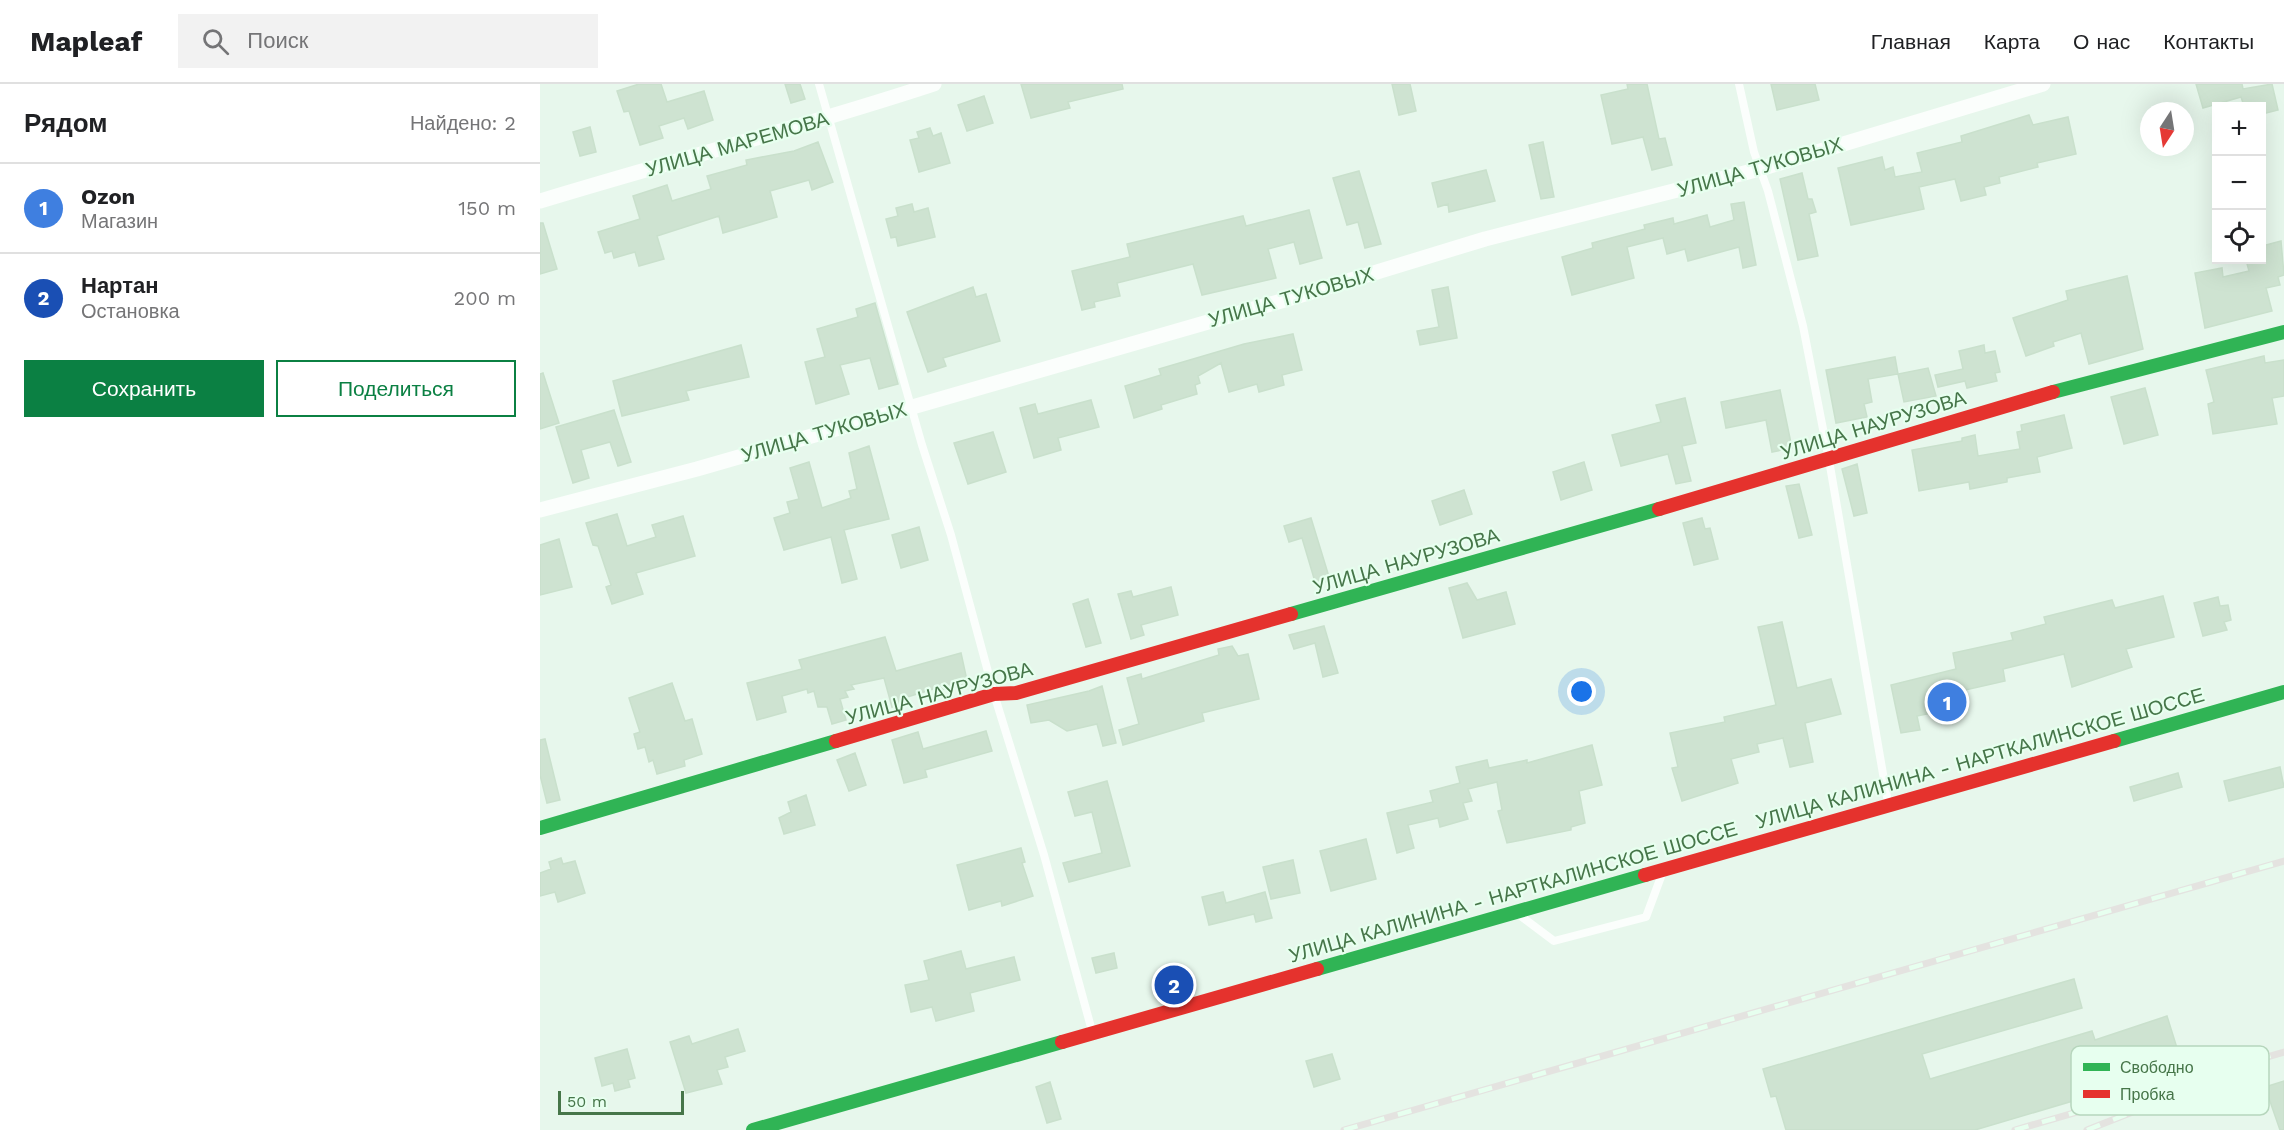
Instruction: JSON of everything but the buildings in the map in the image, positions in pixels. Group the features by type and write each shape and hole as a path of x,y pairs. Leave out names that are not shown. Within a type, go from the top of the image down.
{"street":[{"name":"УЛИЦА МАРЕМОВА","path":"540,201 703,152 828,119 934,84"},
{"name":"УЛИЦА ТУКОВЫХ","path":"540,510 697,469 1295,297 1485,239 1760,169 2043,84"},
{"name":"УЛИЦА НАУРУЗОВА","path":"540,828 994,694 1016,693 1829,460 1867,445 2284,332"},
{"name":"УЛИЦА КАЛИНИНА - НАРТКАЛИНСКОЕ ШОССЕ","path":"753,1130 2284,692"}],"lane":[{"path":"819,84 911,406 951,535 994,694 1044,855 1093,1033"},
{"path":"1739,84 1803,326 1829,460 1889,805"},
{"path":"1515,911 1554,941 1646,917 1664,868"}],"railway":[{"path":"1344,1130 2284,861"},
{"path":"2269,1056 2284,1052"},
{"path":"2015,1130 2071,1114"},
{"path":"2087,1130 2125,1115"}],"traffic: fast":[{"path":"2053,392 2284,332"},
{"path":"1291,614 1659,509"},
{"path":"2114,741 2284,692"},
{"path":"540,828 836,741"},
{"path":"1317,969 1645,875"},
{"path":"753,1130 1062,1042"}],"traffic: jam":[{"path":"1659,509 2053,392"},
{"path":"836,741 994,694 1016,693 1291,614"},
{"path":"1645,875 2114,741"},
{"path":"1062,1042 1317,969"}],"place":[{"name":"Ozon","path":"1947,702"},
{"name":"Нартан","path":"1174,985"}]}
